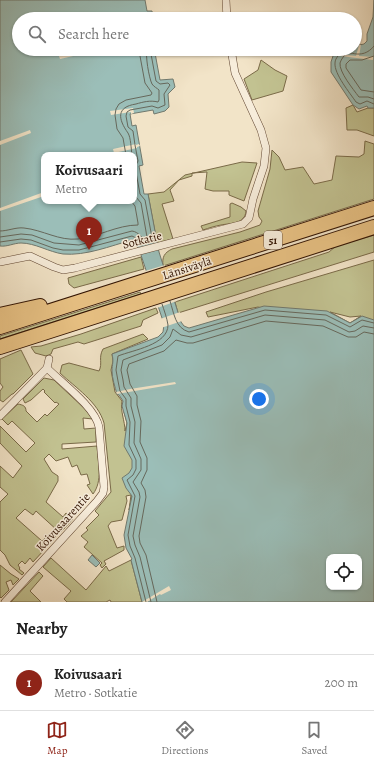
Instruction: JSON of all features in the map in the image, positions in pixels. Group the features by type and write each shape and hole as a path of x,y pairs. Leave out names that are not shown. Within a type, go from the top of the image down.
{"highway":[{"name":"Länsiväylä","path":"0,327 374,208"},
{"name":"Länsiväylä","path":"0,347 374,227"},
{"path":"0,315 35,308 79,294 112,292"}],"street":[{"path":"226,0 227,12"},
{"name":"Sotkatie","path":"0,262 30,256 62,270 75,268 243,224 249,218 253,199 264,166 266,148 261,130 236,73 232,56"},
{"path":"0,416 47,368 49,359"},
{"name":"Koivusaarentie","path":"5,602 103,493 104,487 97,418 88,407 47,368"}],"green space":[{"path":"261,60 287,76 283,91 252,100 244,79 258,70"},
{"path":"353,105 357,112 368,108 374,108 374,136 357,130 347,130 346,108"},
{"path":"365,141 374,144 374,199 163,266 164,256 172,249 240,232 260,225 262,221 259,217 258,211 270,169 272,150 279,157 285,170 303,167 314,184 332,180 336,156 359,157 364,154"},
{"path":"242,162 257,163 244,201 229,195 229,191 213,191 205,189 207,172 194,173"},
{"path":"192,173 192,176 179,180 170,190 174,201 162,204 173,239 157,243 148,194 164,192 185,175"},
{"path":"232,203 246,211 245,215 240,221 203,230 201,226 230,217 230,204"},
{"path":"374,235 374,252 178,313 175,302 329,252 336,246"},
{"path":"141,257 144,269 74,288 69,284 68,278"},
{"path":"374,260 374,336 258,307 208,317 206,312 266,292","holes":["330,312 350,317 361,316 350,323"]},
{"path":"140,292 141,294 0,339 0,336"},
{"path":"156,308 158,313 143,320 141,326 84,344 78,342 53,349 51,354 46,356 35,353 31,347 41,346 81,334"},
{"path":"143,334 148,339 112,354 113,361 111,370 115,392 122,401 125,431 127,423 124,412 143,443 129,510 131,495 126,496 127,501 122,520 111,522 108,526 117,548 124,546 124,550 104,561 106,564 102,568 100,565 102,563 84,547 88,542 81,536 88,530 86,528 99,515 95,511 111,492 104,423 97,408 92,402 60,373 62,365 69,363 99,371 103,349"},
{"path":"21,350 33,374 3,402 0,400 0,391 3,387 0,383 0,359"},
{"path":"44,378 54,380 86,410 93,419 83,418 84,429 96,428 96,442 62,444 62,449 97,446 99,477 93,494 87,485 90,484 87,474 81,475 77,465 72,467 68,457 56,461 49,454 44,459 52,472 58,476 58,481 46,502 63,517 66,513 73,519 61,532 36,511 33,515 25,509 16,518 42,541 51,532 56,537 33,562 30,558 25,564 22,561 18,565 20,568 19,569 24,573 22,575 10,565 5,555 0,550 0,502 8,494 0,487 0,466 13,478 22,466 0,443 0,426 26,452 35,443 12,421 8,425 2,419 18,404 23,405 26,411 37,422 45,414 47,416 59,404 56,402 55,403 43,389 31,400 25,403 23,399"},
{"path":"51,558 86,590 106,566 109,571 131,560 142,602 111,602 110,600 106,602 67,602 64,599 71,591 43,567"},
{"path":"0,565 19,579 13,585 11,580 6,582 9,590 1,598 0,597"},
{"path":"39,572 43,576 30,591 41,602 11,602"}],"water":[{"path":"0,0 145,0 147,11 152,12 12,12 12,56 156,56 160,80 173,79 175,87 168,94 169,107 165,111 154,114 153,110 130,114 132,126 136,125 143,165 139,166 144,194 148,194 159,252 181,322 184,326 189,328 264,306 327,311 350,323 362,316 374,320 374,602 142,602 131,560 132,559 126,548 124,535 132,496 126,488 122,478 129,473 132,468 132,460 124,446 127,423 122,406 123,401 117,394 112,371 112,354 158,337 163,332 164,324 140,252 135,242 132,240 80,254 63,254 26,243 0,246"},
{"path":"374,0 374,108 368,108 367,106 359,109 353,105 331,72 331,62 333,56 362,56 362,44 367,41 367,34 373,17"},
{"path":"92,555 100,563 96,567 88,560"}],"pier":[{"path":"59,56 73,56 60,59"},
{"path":"340,56 373,57 373,60"},
{"path":"133,108 134,113 131,114 131,112 111,115 110,111"},
{"path":"30,130 31,133 0,145 0,141"},
{"path":"136,144 139,144 140,146 119,152 114,152 113,149"},
{"path":"41,193 41,197 0,211 0,208"},
{"path":"165,265 177,301 157,308 145,271"},
{"path":"180,312 182,321 161,328 160,319"},
{"path":"175,382 176,384 117,394 116,392 130,389"},
{"path":"169,586 171,590 161,595 160,594 147,602 142,602"}],"place":[{"name":"Koivusaari","path":"89,250"}]}
